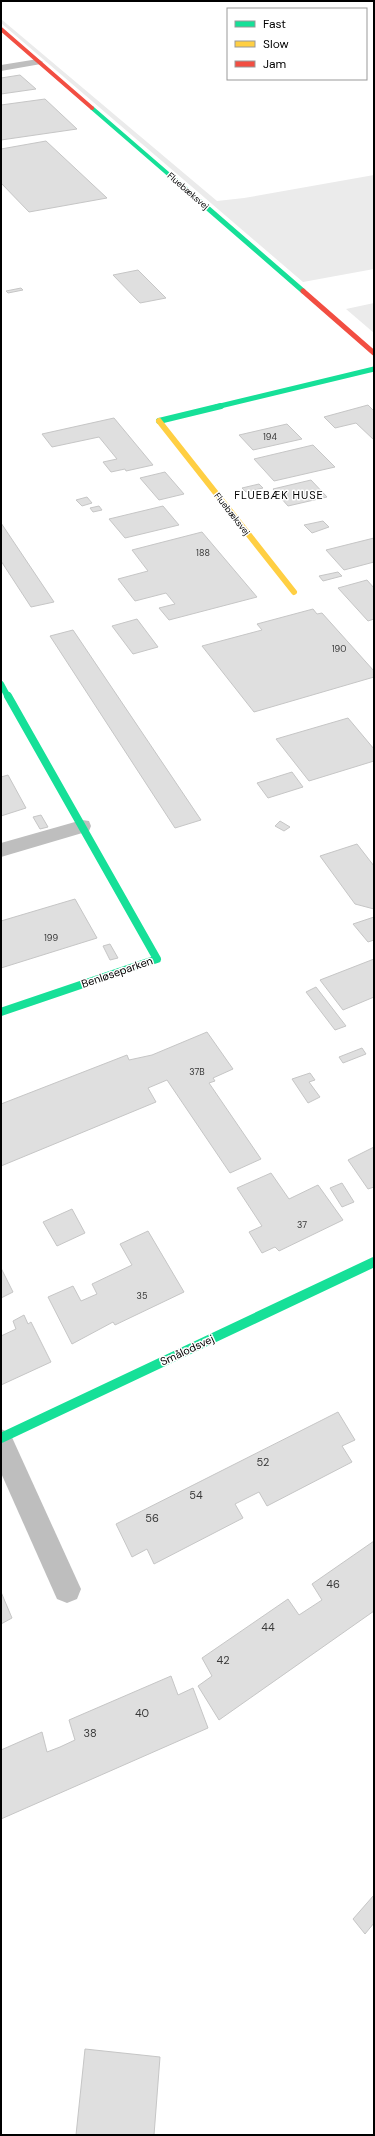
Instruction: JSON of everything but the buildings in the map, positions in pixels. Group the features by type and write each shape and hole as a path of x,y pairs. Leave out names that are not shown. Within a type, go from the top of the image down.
{"street":[{"name":"Fluebæksvej","path":"1,30 374,353"},
{"path":"1,68 38,62"},
{"name":"Fluebæksvej","path":"294,592 159,420 374,369"},
{"name":"Benløseparken","path":"1,684 157,959 1,1012"},
{"path":"1,850 82,826"},
{"name":"Smålodsvej","path":"1,1438 374,1262"},
{"path":"1,1442 67,1589"}],"shaded area":[{"path":"1,19 217,201 244,198 374,175 374,269 303,282 1,23"},
{"path":"374,303 374,333 346,309"}],"traffic: fast":[{"path":"92,108 303,291"},
{"path":"159,421 374,369"},
{"path":"1,684 157,959 1,1012"},
{"path":"1,1438 374,1262"}],"traffic: slow":[{"path":"159,421 294,592"}],"traffic: jam":[{"path":"1,29 92,108"},
{"path":"303,291 374,353"}],"district":[{"name":"FLUEBÆK HUSE","path":"279,495"}]}
